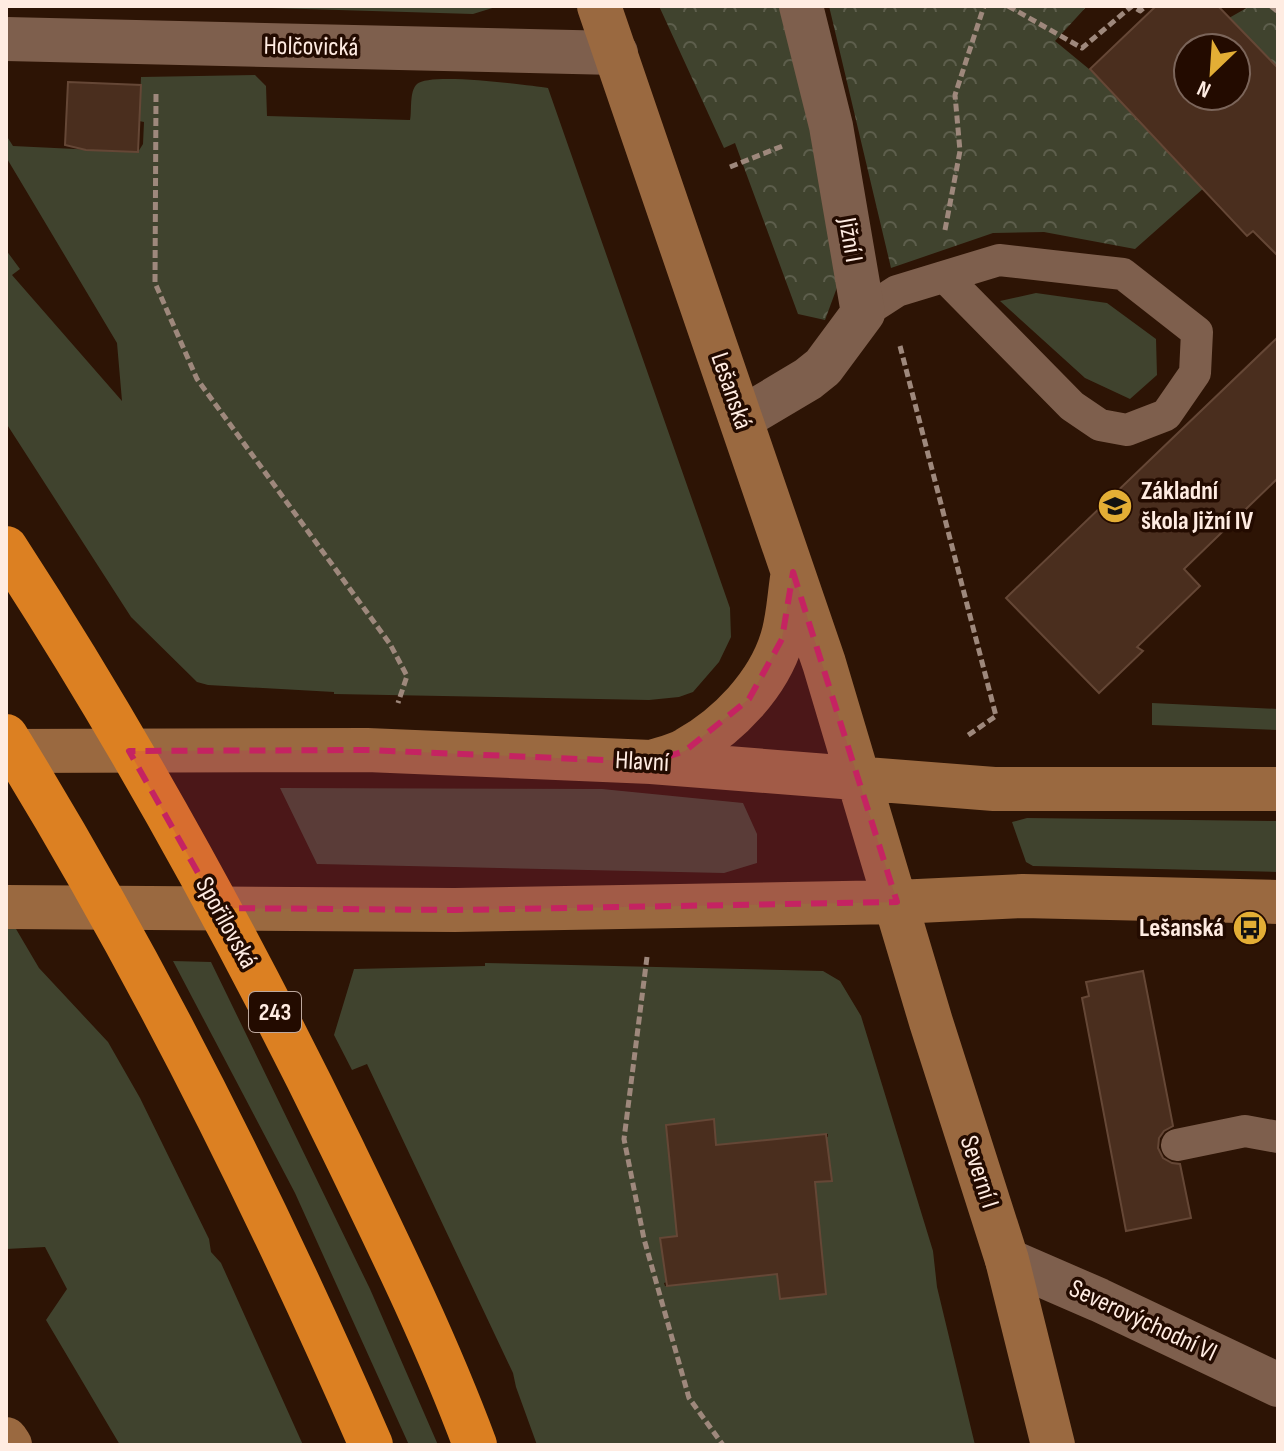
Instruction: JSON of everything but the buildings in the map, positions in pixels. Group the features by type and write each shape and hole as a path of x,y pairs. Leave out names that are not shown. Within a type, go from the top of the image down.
{"highway":[{"name":"Spořilovská","path":"6,548 172,824 280,1021 412,1294 475,1445"},
{"path":"6,736 72,844 210,1103 280,1243 371,1445"}],"street":[{"name":"Lešanská","path":"599,6 824,663 859,777"},
{"name":"Jižní I","path":"801,6 875,304"},
{"name":"Holčovická","path":"6,39 616,53"},
{"path":"741,419 823,367 875,304"},
{"path":"651,762 685,751 749,699 766,674 782,639 793,572"},
{"name":"Hlavní","path":"6,751 367,750 651,762 994,789 1278,789"},
{"name":"Severní I","path":"859,777 935,1035 1007,1260 1053,1445"},
{"path":"6,907 455,910 897,902 1023,896 1278,902"},
{"name":"Severovýchodní VI","path":"1007,1260 1278,1385"},
{"path":"6,1439 10,1445"}],"lane":[{"path":"875,304 938,279 999,260 1123,274 1197,332 1195,373 1166,415 1127,430 1100,425 1072,406 938,279"},
{"path":"1177,1145 1245,1131 1278,1137"}],"path":[{"path":"938,279 960,151 955,95 984,6"},
{"path":"1008,6 1082,48 1132,6 1140,11 1146,6"},
{"path":"1271,6 1278,12"},
{"path":"156,88 155,283 197,379 390,644 407,676 398,705"},
{"path":"730,167 769,152"},
{"path":"875,304 996,716 966,737"},
{"path":"647,957 624,1139 644,1239 689,1398 723,1445"}],"highlighted area":[{"path":"793,572 897,902 455,910 218,908 129,751 367,750 651,762 685,751 749,699 782,639"}],"green space":[{"path":"208,6 499,6 473,14"},
{"path":"659,6 784,6 811,116 839,282 825,320 798,314 735,143 724,148"},
{"path":"829,6 1087,6 1055,41 1089,69 1205,187 1135,249 1044,232 993,233 891,268"},
{"path":"1250,6 1278,6 1278,68 1252,41 1252,32 1243,32 1229,18"},
{"path":"255,75 266,86 267,116 410,120 414,87 440,79 548,88 730,608 731,637 719,662 693,692 679,697 649,700 334,694 208,685 197,682 131,617 6,423 6,250 20,269 12,275 122,401 117,343 6,157 6,135 13,146 138,152 143,144 144,122 139,121 141,77"},
{"path":"1036,293 1107,303 1156,339 1157,375 1130,399 1085,378 1000,301"},
{"path":"1152,703 1278,709 1278,730 1152,725"},
{"path":"280,788 602,789 743,803 757,834 757,863 724,873 317,864"},
{"path":"1027,818 1278,821 1278,872 1033,866 1026,862 1012,822"},
{"path":"6,912 39,968 108,1042 140,1098 209,1239 211,1252 221,1263 303,1445 120,1445 46,1320 67,1289 45,1247 6,1249"},
{"path":"173,961 211,962 370,1289 438,1445 409,1445 295,1193"},
{"path":"485,963 823,971 840,981 861,1016 933,1251 937,1287 975,1445 537,1445 513,1373 367,1064 352,1070 334,1035 354,969 485,966","holes":["713,1120 716,1145 828,1134 828,1137 822,1137 827,1178 832,1178 832,1181 815,1182 826,1295 823,1289 780,1299 777,1274 665,1286 664,1283 670,1281 677,1236 666,1125 670,1130"]}],"place":[{"name":"Základní škola Jižní IV","path":"1115,506"},
{"name":"Lešanská","path":"1250,928"}]}
